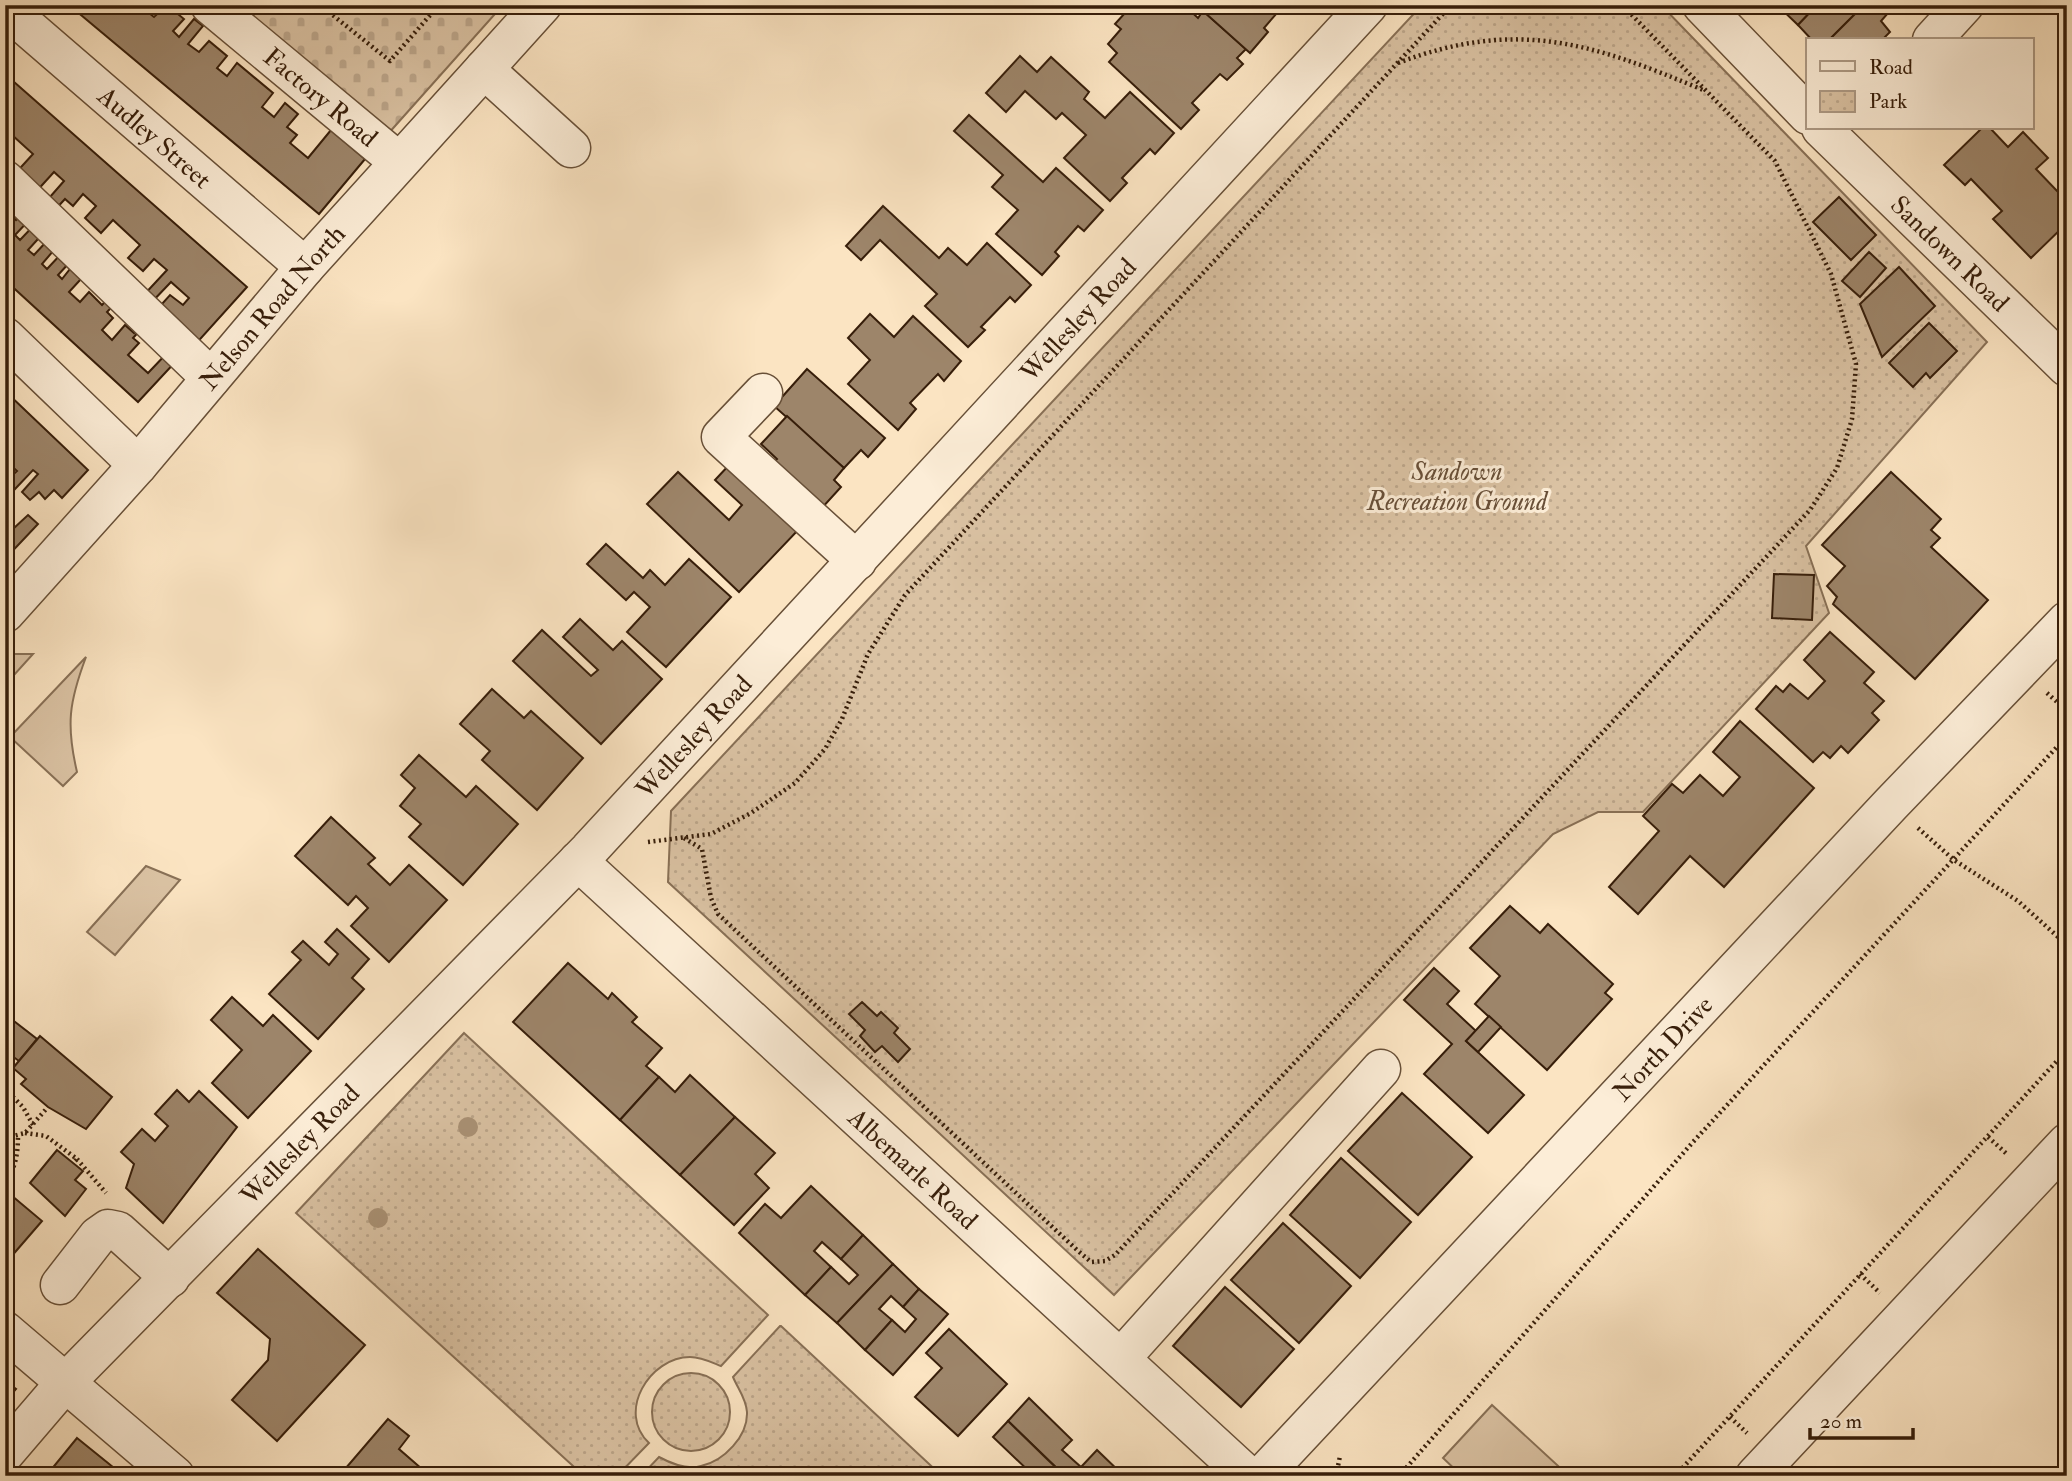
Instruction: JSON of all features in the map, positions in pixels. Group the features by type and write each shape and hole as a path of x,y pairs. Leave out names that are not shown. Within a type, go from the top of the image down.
{"street":[{"name":"Factory Road","path":"210,5 399,162"},
{"name":"Nelson Road North","path":"5,613 138,465 305,267 542,5"},
{"name":"Wellesley Road","path":"5,1453 64,1384 578,862 1368,5"},
{"name":"Sandown Road","path":"1702,5 1806,107"},
{"path":"1934,38 1964,5"},
{"name":"Audley Street","path":"5,8 305,267"},
{"path":"484,69 571,148"},
{"name":"Sandown Road","path":"1829,130 2067,367"},
{"path":"5,180 211,377"},
{"path":"5,337 138,465"},
{"path":"763,393 720,437 857,561"},
{"name":"North Drive","path":"1262,1476 1891,804 2067,621"},
{"name":"Albemarle Road","path":"578,862 1122,1357 1248,1476"},
{"path":"1122,1357 1381,1069"},
{"path":"1755,1476 2067,1143"},
{"path":"60,1286 98,1236 108,1229 118,1231 170,1278"},
{"path":"5,1331 172,1475"}],"path":[{"path":"320,5 390,61 439,5"},
{"path":"643,843 711,834 751,813 795,783 825,749 842,719 868,654 905,595 1451,5"},
{"path":"684,838 702,849 711,898 718,914 1077,1250 1091,1262 1105,1261 1115,1255 1810,510 1837,468 1852,419 1856,364 1831,274 1775,162 1622,5"},
{"path":"1398,63 1463,42 1498,38 1545,40 1584,46 1631,60 1707,92"},
{"path":"2046,692 2067,710"},
{"path":"1399,1476 1693,1142 2067,736"},
{"path":"1891,804 1954,860 2018,901 2067,945"},
{"path":"1675,1476 2067,1050"},
{"path":"5,1089 23,1107 33,1125"},
{"path":"5,1138 24,1133 48,1107"},
{"path":"24,1133 46,1136 78,1159 73,1163"},
{"path":"5,1181 10,1176 18,1151 18,1136"},
{"path":"1336,1476 1340,1455"}],"green space":[{"path":"229,5 503,5 387,135"},
{"name":"Sandown Recreation Ground","path":"1422,5 1661,5 1987,342 1806,546 1829,613 1643,812 1598,812 1553,834 1114,1295 668,882 671,811"},
{"path":"12,654 33,654 5,685 5,662"},
{"path":"86,657 71,714 71,741 77,772 63,786 10,737"},
{"path":"146,866 180,880 115,955 87,932"},
{"path":"464,1033 768,1315 721,1366 690,1357 675,1359 651,1376 642,1388 636,1416 640,1430 649,1443 617,1476 584,1476 296,1213"},
{"path":"780,1326 942,1476 641,1476 659,1457 680,1466 696,1467 718,1459 733,1446 743,1430 747,1412 733,1377"},
{"path":"683,1373 699,1373 713,1379 724,1390 730,1404 730,1420 724,1434 713,1445 699,1451 683,1451 669,1445 658,1434 652,1420 652,1404 658,1390 669,1379"},
{"path":"1492,1405 1569,1476 1462,1476 1443,1458"}],"building":[{"path":"69,5 139,5 154,17 167,5 184,19 173,31 179,37 194,19 203,26 188,44 199,52 209,41 227,56 217,68 227,76 237,63 273,93 262,107 274,117 285,103 298,114 287,127 297,135 290,143 308,158 331,130 365,159 319,214"},
{"path":"1117,5 1184,5 1198,18 1203,11 1246,49 1237,58 1243,64 1227,80 1220,74 1192,103 1199,110 1181,129 1109,62 1117,53 1108,44 1121,29 1115,24 1125,13"},
{"path":"1208,5 1284,5 1264,28 1268,32 1250,53 1203,11"},
{"path":"1777,5 1817,5 1798,25"},
{"path":"1817,5 1864,5 1831,38 1810,38 1798,25"},
{"path":"1864,5 1895,5 1881,21 1890,32 1884,38 1831,38"},
{"path":"1020,56 1037,72 1051,57 1089,92 1084,99 1105,118 1130,92 1174,133 1155,154 1150,149 1122,178 1127,183 1110,201 1064,158 1086,135 1062,113 1056,119 1025,91 1006,112 986,93"},
{"path":"5,74 247,287 193,347 161,305 170,295 183,305 189,298 171,282 149,305 141,298 167,270 154,259 143,271 128,258 140,245 113,220 101,233 85,218 96,206 83,194 73,206 65,199 52,213 43,205 64,181 54,172 33,195 12,177 33,154 12,135 5,143"},
{"path":"969,115 1043,182 1056,168 1103,210 1084,231 1078,226 1055,252 1059,256 1042,275 996,234 1018,210 992,187 1003,175 954,131"},
{"path":"1980,130 1992,130 2008,147 2023,132 2048,158 2036,169 2058,192 2067,187 2067,223 2031,258 1993,219 2002,211 1971,179 1965,185 1944,165"},
{"path":"1839,197 1876,235 1851,260 1813,222"},
{"path":"883,206 939,258 948,248 967,265 987,243 1031,285 1015,302 1010,297 981,327 985,330 968,347 925,306 937,294 880,240 861,260 846,246"},
{"path":"27,208 34,215 15,235 20,240 39,220 48,228 28,250 34,255 46,242 54,250 42,264 47,269 61,254 70,262 58,275 62,279 70,269 81,279 69,292 80,302 89,292 102,305 114,292 120,298 107,312 113,318 102,330 112,340 125,325 134,333 142,324 144,326 133,338 139,343 128,355 148,373 169,351 178,359 138,402 5,280 5,210 16,220"},
{"path":"1869,252 1886,268 1860,297 1842,281"},
{"path":"1899,267 1935,306 1882,357 1860,304"},
{"path":"870,314 894,337 913,316 961,361 944,381 938,374 910,403 916,409 898,430 848,384 870,360 848,338"},
{"path":"1929,323 1957,351 1930,378 1926,373 1913,387 1889,363"},
{"path":"807,369 885,438 868,457 861,450 844,468 774,406"},
{"path":"5,391 88,470 62,498 54,490 45,499 39,492 30,500 22,492 38,474 33,470 15,489 6,481 17,471 5,460"},
{"path":"787,416 844,468 834,480 841,487 821,509 772,464 777,459 761,444"},
{"path":"731,463 800,528 739,592 647,504 678,472 729,520 742,505 715,480"},
{"path":"1891,472 1941,519 1931,530 1940,538 1931,547 1988,600 1915,679 1833,604 1837,597 1827,586 1845,566 1822,545"},
{"path":"28,515 38,524 5,559 5,519 14,528"},
{"path":"606,544 643,578 650,570 665,585 689,559 731,597 666,667 627,632 650,607 634,592 626,600 587,564"},
{"path":"1774,574 1814,575 1812,620 1772,618"},
{"path":"580,619 613,650 622,641 662,679 601,744 513,661 542,630 591,676 598,670 563,637"},
{"path":"1830,632 1874,672 1864,683 1884,701 1872,713 1879,720 1848,753 1841,746 1830,758 1823,752 1813,762 1756,709 1776,686 1783,692 1790,684 1808,699 1825,681 1804,660"},
{"path":"492,689 524,718 531,711 583,758 537,810 482,760 490,751 460,724"},
{"path":"1740,721 1814,788 1724,887 1690,856 1638,914 1609,887 1659,831 1643,816 1672,784 1683,793 1700,775 1723,796 1740,777 1713,752"},
{"path":"419,755 466,797 476,786 518,824 463,885 409,837 421,824 400,806 415,788 401,775"},
{"path":"331,817 375,858 368,864 390,885 409,865 447,900 389,962 351,926 368,908 356,896 348,905 295,856"},
{"path":"1510,906 1540,933 1548,924 1613,984 1605,993 1612,999 1547,1070 1475,1004 1500,976 1470,948"},
{"path":"337,929 369,959 352,978 364,989 318,1039 269,994 301,960 292,952 303,941 329,965 338,954 325,942"},
{"path":"568,963 608,999 612,993 637,1017 632,1022 662,1048 646,1066 659,1077 620,1120 513,1022"},
{"path":"1434,968 1459,991 1447,1004 1476,1031 1466,1041 1524,1095 1488,1133 1424,1074 1452,1044 1404,1000"},
{"path":"232,997 263,1026 273,1015 311,1051 248,1118 212,1083 242,1050 211,1020"},
{"path":"862,1002 877,1016 881,1012 898,1028 894,1033 910,1049 898,1062 882,1046 875,1052 860,1036 865,1030 849,1014"},
{"path":"1489,1016 1501,1027 1478,1052 1466,1041"},
{"path":"10,1018 37,1039 19,1061 5,1051 5,1024"},
{"path":"40,1036 112,1097 86,1129 48,1107 21,1084 26,1079 13,1068"},
{"path":"690,1075 735,1117 680,1175 620,1120 659,1077 675,1092"},
{"path":"177,1090 189,1102 199,1091 237,1127 163,1223 126,1188 134,1164 121,1152 142,1129 155,1141 168,1126 155,1114"},
{"path":"1402,1093 1472,1157 1418,1215 1348,1151"},
{"path":"735,1117 775,1153 755,1174 769,1188 734,1225 680,1175"},
{"path":"57,1150 83,1171 75,1180 86,1189 65,1216 30,1183"},
{"path":"1341,1158 1411,1222 1360,1278 1290,1215"},
{"path":"811,1186 863,1235 841,1259 822,1242 814,1251 831,1267 805,1295 739,1233 765,1204 781,1218"},
{"path":"5,1190 42,1221 10,1258 5,1254"},
{"path":"1283,1223 1351,1286 1299,1343 1231,1280"},
{"path":"863,1235 893,1264 837,1323 805,1295 831,1267 849,1284 858,1275 841,1259"},
{"path":"258,1249 365,1345 277,1441 232,1400 268,1360 270,1339 217,1293"},
{"path":"893,1264 919,1289 903,1307 891,1296 879,1309 892,1320 865,1350 837,1323"},
{"path":"1225,1287 1294,1349 1241,1407 1173,1346"},
{"path":"919,1289 948,1314 893,1375 865,1350 892,1320 905,1332 916,1319 903,1307"},
{"path":"949,1329 1007,1384 958,1436 915,1397 942,1368 926,1353"},
{"path":"5,1381 16,1389 5,1402"},
{"path":"1029,1398 1072,1440 1062,1450 1081,1467 1097,1450 1124,1476 1065,1476 1008,1421"},
{"path":"388,1419 409,1436 399,1449 430,1476 339,1476"},
{"path":"1008,1421 1065,1476 1047,1476 1041,1470 1034,1476 993,1437"},
{"path":"77,1438 124,1476 46,1476"}]}
